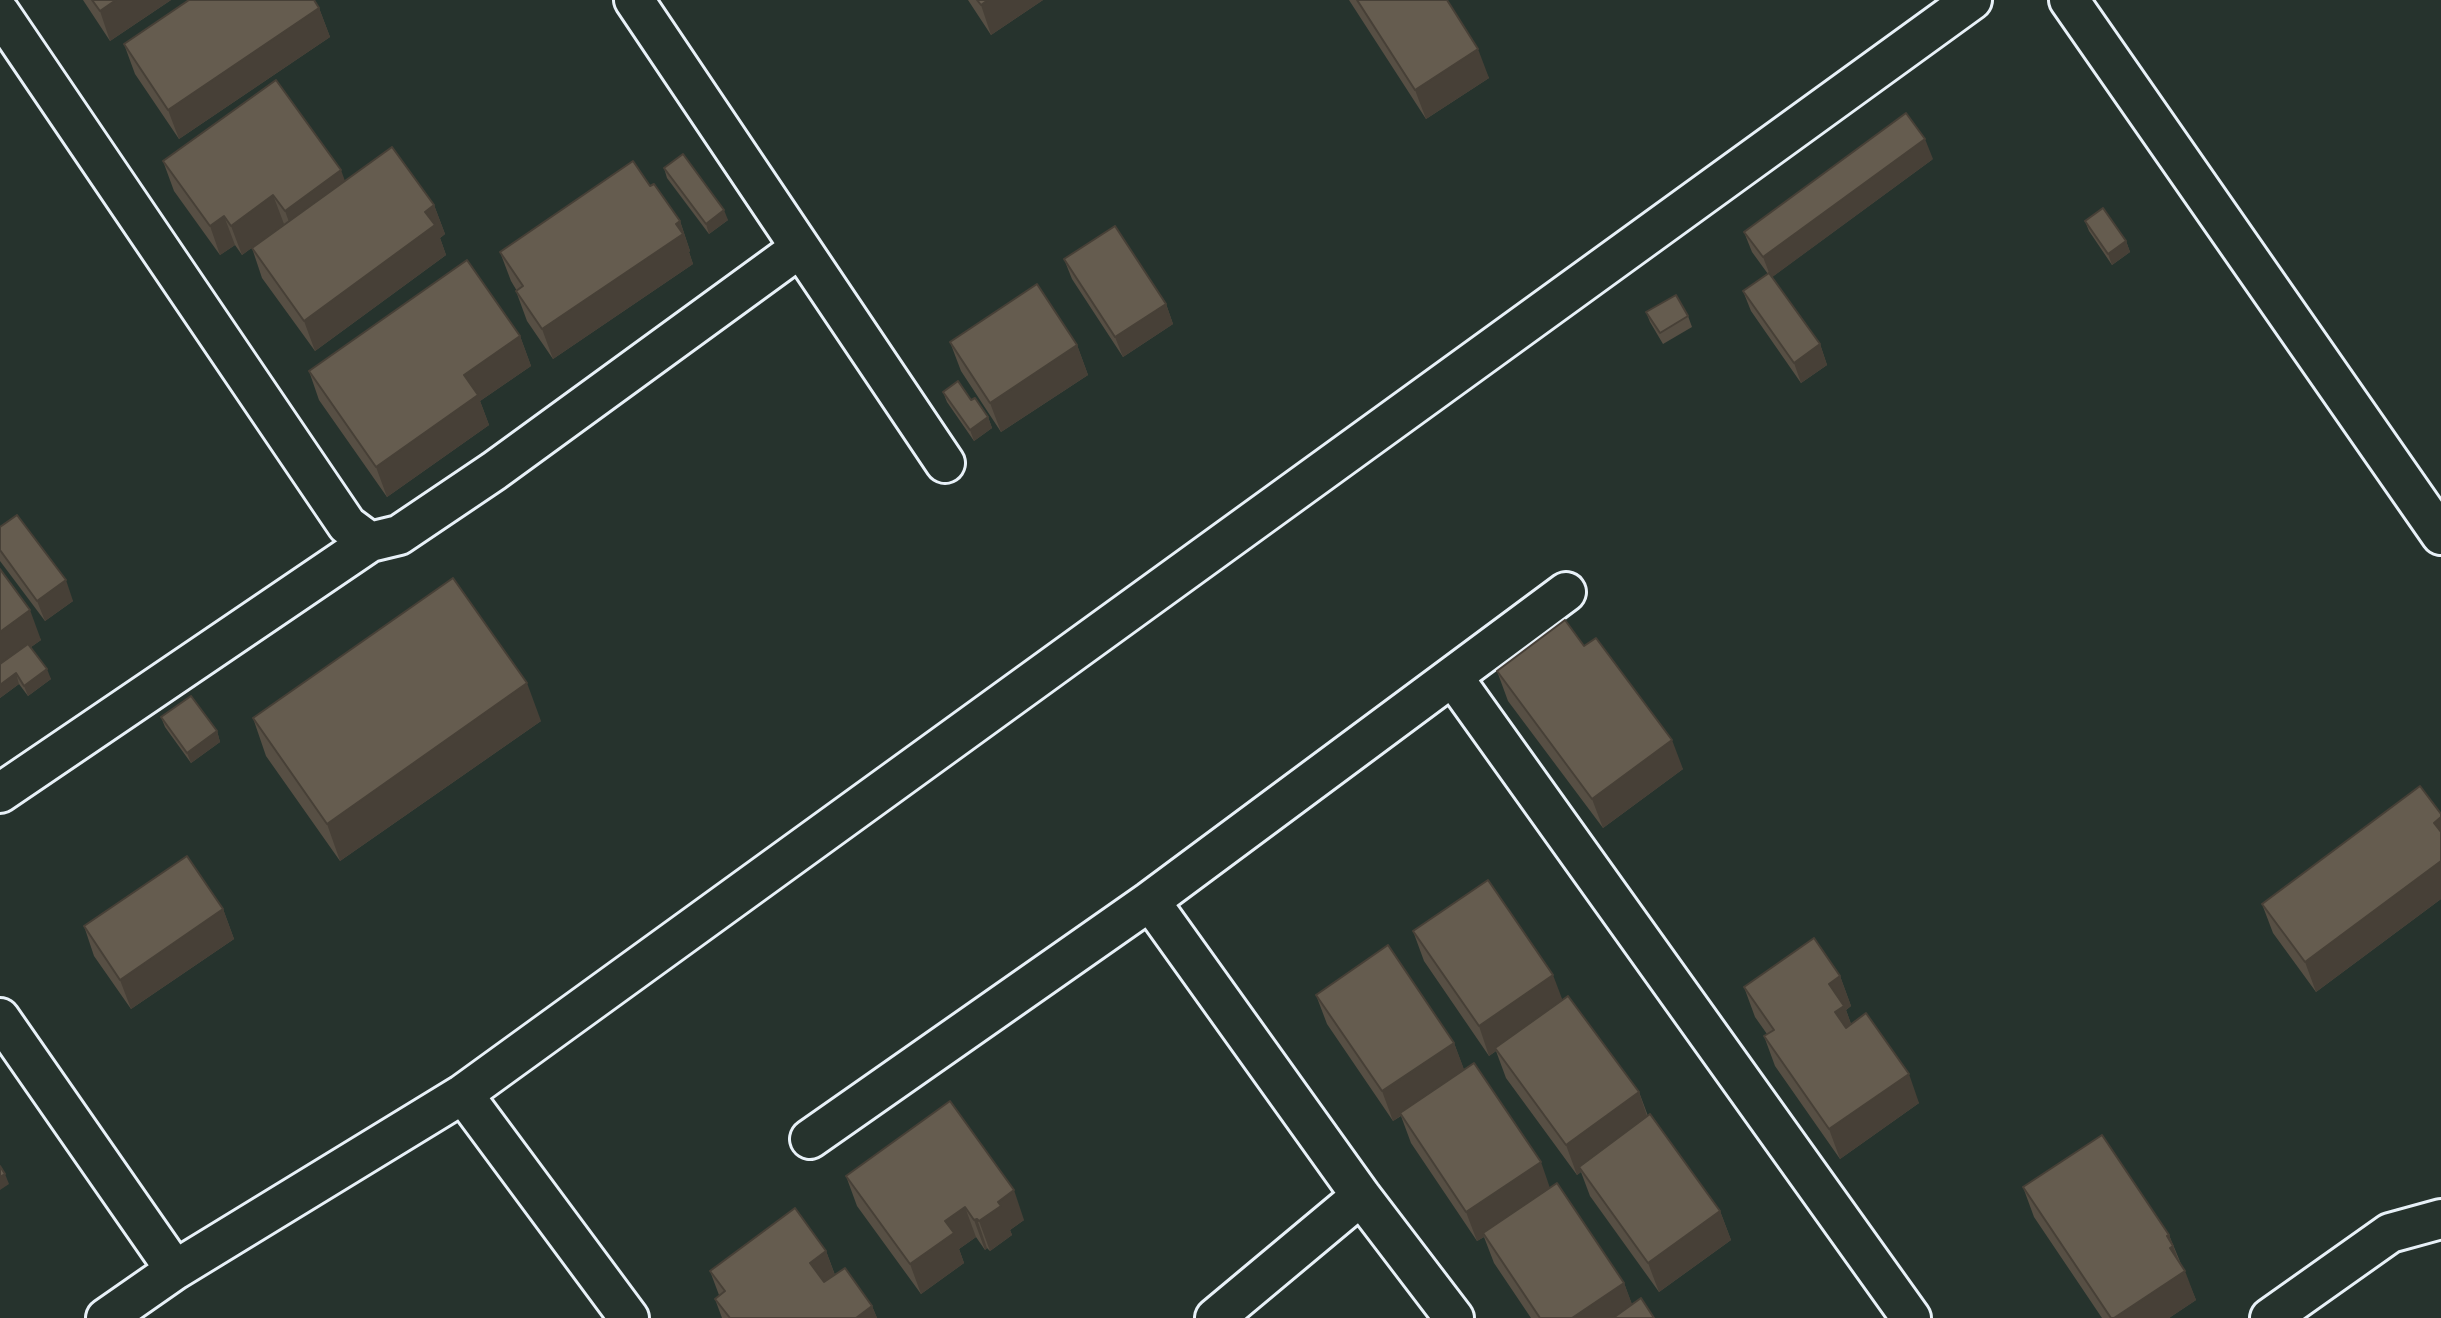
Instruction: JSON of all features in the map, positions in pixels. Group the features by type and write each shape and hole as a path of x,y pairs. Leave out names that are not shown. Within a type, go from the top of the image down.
{"street":[{"path":"634,0 945,463"},
{"path":"106,1318 175,1270 463,1094 1972,0"},
{"path":"2069,0 2441,535"},
{"path":"0,13 347,525 370,542"},
{"path":"0,793 370,542 400,535 494,471 800,248"},
{"path":"810,1139 1150,901 1566,592"},
{"path":"1453,677 1911,1318"},
{"path":"1150,901 1362,1196 1454,1318"},
{"path":"0,1018 175,1270"},
{"path":"463,1094 629,1318"},
{"path":"1215,1318 1362,1196"},
{"path":"2270,1318 2390,1233 2441,1219"}],"building":[{"path":"92,0 116,0 100,11"},
{"path":"189,0 314,0 319,8 168,110 124,44"},
{"path":"1357,0 1447,0 1478,49 1415,90"},
{"path":"276,80 341,170 285,211 273,195 231,226 224,216 210,226 163,161"},
{"path":"1906,113 1925,139 1763,257 1744,232"},
{"path":"392,147 434,205 425,212 435,225 304,321 252,248"},
{"path":"683,154 724,210 706,224 664,168"},
{"path":"633,161 650,186 654,184 680,221 676,224 683,234 542,329 516,291 523,286 500,252"},
{"path":"2103,208 2126,241 2108,254 2085,221"},
{"path":"1115,226 1166,304 1115,337 1064,259"},
{"path":"467,260 520,336 464,375 478,395 376,467 309,371"},
{"path":"1769,273 1820,344 1794,363 1743,291"},
{"path":"1037,284 1077,345 990,403 950,342"},
{"path":"1676,295 1688,316 1660,333 1646,312"},
{"path":"958,381 971,400 975,398 988,417 970,430 943,392"},
{"path":"17,515 66,580 37,601 0,550 0,527"},
{"path":"0,569 30,610 0,632"},
{"path":"453,578 527,683 327,824 253,718"},
{"path":"1565,620 1584,646 1596,638 1672,740 1592,799 1497,671"},
{"path":"28,644 47,669 24,686 16,673 0,685 0,664"},
{"path":"191,696 217,731 187,753 161,717"},
{"path":"2420,786 2441,814 2434,823 2441,832 2441,861 2305,962 2262,904"},
{"path":"187,856 223,909 120,980 84,926"},
{"path":"1488,880 1553,975 1479,1026 1413,931"},
{"path":"1814,938 1840,976 1829,984 1844,1006 1835,1012 1846,1028 1866,1013 1909,1074 1829,1129 1764,1036 1774,1030 1744,987"},
{"path":"1388,945 1454,1043 1382,1091 1316,995"},
{"path":"1568,996 1639,1092 1566,1145 1495,1048"},
{"path":"1474,1063 1541,1162 1466,1212 1400,1113"},
{"path":"950,1101 1014,1190 998,1202 1001,1206 979,1221 974,1220 965,1207 945,1221 954,1233 910,1264 846,1176"},
{"path":"1650,1114 1720,1211 1648,1263 1579,1167"},
{"path":"2102,1135 2169,1235 2167,1236 2173,1246 2170,1248 2185,1271 2114,1318 2111,1318 2023,1187"},
{"path":"1557,1183 1624,1283 1572,1318 1540,1318 1483,1233"},
{"path":"795,1208 826,1251 810,1263 824,1282 845,1268 872,1306 856,1318 730,1318 715,1299 725,1291 710,1271"},
{"path":"1641,1298 1654,1318 1613,1318"}]}
